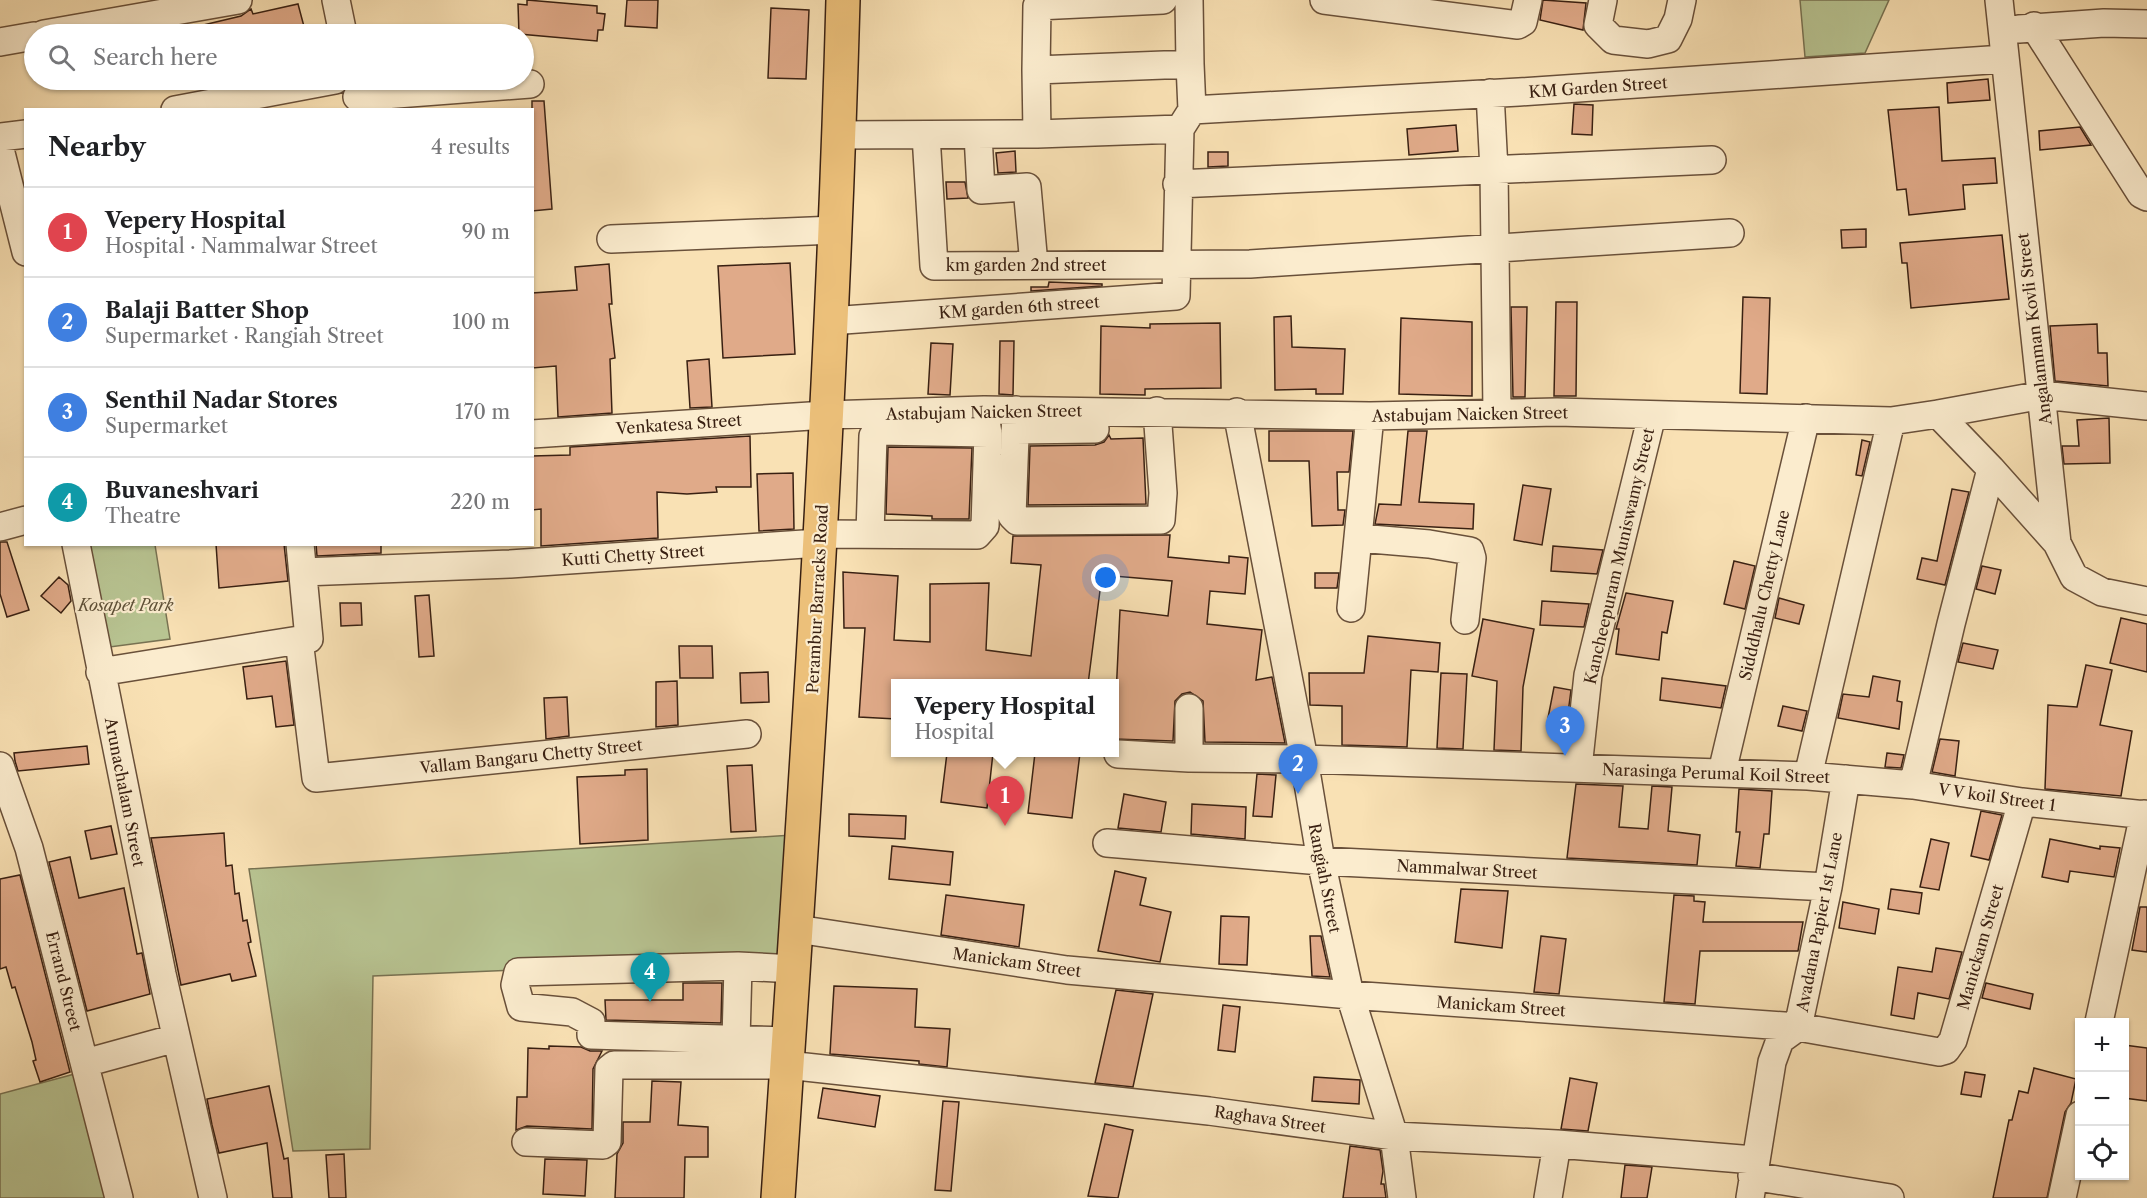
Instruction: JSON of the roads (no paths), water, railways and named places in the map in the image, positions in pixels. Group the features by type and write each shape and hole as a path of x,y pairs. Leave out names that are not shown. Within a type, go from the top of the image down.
{"main road":[{"name":"Perambur Barracks Road","path":"778,1198 797,929 826,415 843,0"}],"street":[{"path":"101,24 238,0"},
{"path":"336,0 341,24"},
{"path":"1037,134 1036,6 1163,0"},
{"path":"1178,264 1177,184 1186,119 1190,64 1189,0"},
{"path":"1324,0 1518,25 1523,22 1528,0"},
{"path":"1603,0 1598,25 1613,40 1648,44 1668,39 1678,19 1682,0"},
{"name":"Angalamman Kovli Street","path":"1999,0 2057,543 2074,577 2102,592 2147,601"},
{"name":"KM Garden Street","path":"839,135 1037,134 2004,46 2034,26 2105,11 2147,24"},
{"path":"2034,26 2141,194 2147,197"},
{"path":"0,42 24,38"},
{"path":"1036,70 1190,64"},
{"path":"187,108 282,90"},
{"path":"355,95 435,90"},
{"path":"1490,93 1496,248 1497,412"},
{"path":"0,137 24,134"},
{"name":"km garden 2nd street","path":"926,135 933,266 1250,264 1730,233"},
{"path":"978,135 981,190 1027,187 1034,265"},
{"path":"0,149 20,212 24,239"},
{"path":"1177,184 1712,160"},
{"path":"611,239 835,230"},
{"name":"KM garden 6th street","path":"830,321 1176,296 1178,264"},
{"name":"Astabujam Naicken Street","path":"826,415 986,421 1158,420 1237,412 1370,416 1497,412 1891,421 2042,395 2147,406"},
{"name":"Rangiah Street","path":"1237,412 1304,759 1321,861 1350,994 1394,1136 1402,1198"},
{"path":"1938,414 2057,543"},
{"name":"Venkatesa Street","path":"534,434 826,415"},
{"name":"Kancheepuram Muniswamy Street","path":"1578,768 1588,675 1652,415"},
{"path":"1351,608 1370,416"},
{"name":"Sidddhalu Chetty Lane","path":"1722,772 1806,418"},
{"path":"1016,420 1013,519 1158,521 1164,511 1158,420"},
{"path":"870,534 873,436 878,431 986,421"},
{"name":"Kutti Chetty Street","path":"303,572 510,564 870,534 977,535 985,526 986,421"},
{"path":"1809,776 1891,421"},
{"path":"1913,785 1991,469"},
{"path":"0,527 24,521"},
{"path":"1359,538 1429,544 1470,551 1472,558 1465,620"},
{"name":"Arunachalam Street","path":"76,546 100,672 176,1038 213,1198"},
{"path":"100,672 309,639 300,546"},
{"name":"Vallam Bangaru Chetty Street","path":"299,640 316,778 747,734"},
{"path":"1189,708 1189,758"},
{"name":"Narasinga Perumal Koil Street","path":"1119,754 1189,758 1304,759 1722,772 1846,779"},
{"name":"Errand Street","path":"0,766 29,848 119,1198"},
{"name":"V V koil Street 1","path":"1846,779 1913,785 2022,802 2145,814"},
{"name":"Avadana Papier 1st Lane","path":"1752,1178 1772,1062 1780,1040 1798,1027 1828,887 1846,779"},
{"name":"Manickam Street","path":"797,929 1067,970 1350,994 1798,1027 1933,1052 1946,1050 1951,1046 2022,802"},
{"path":"2100,1018 2145,814"},
{"name":"Nammalwar Street","path":"1107,843 1321,861 1828,887"},
{"path":"788,1053 736,1040 591,1035 591,1022 579,1014 521,1007 518,1005 515,985 518,972 738,966 794,969"},
{"path":"736,1040 738,966"},
{"path":"85,1063 176,1038"},
{"path":"526,1142 603,1145 607,1142 609,1069 614,1065 788,1053"},
{"name":"Raghava Street","path":"788,1053 1394,1136 1557,1144 1752,1178 1890,1198"},
{"path":"2062,1198 2077,1126"},
{"path":"1548,1198 1557,1144"}],"place":[{"name":"Senthil Nadar Stores","path":"1565,756"},
{"name":"Balaji Batter Shop","path":"1298,794"},
{"name":"Vepery Hospital","path":"1005,826"},
{"name":"Buvaneshvari","path":"650,1002"}],"park label":[{"name":"Kosapet Park","path":"126,605"}]}
